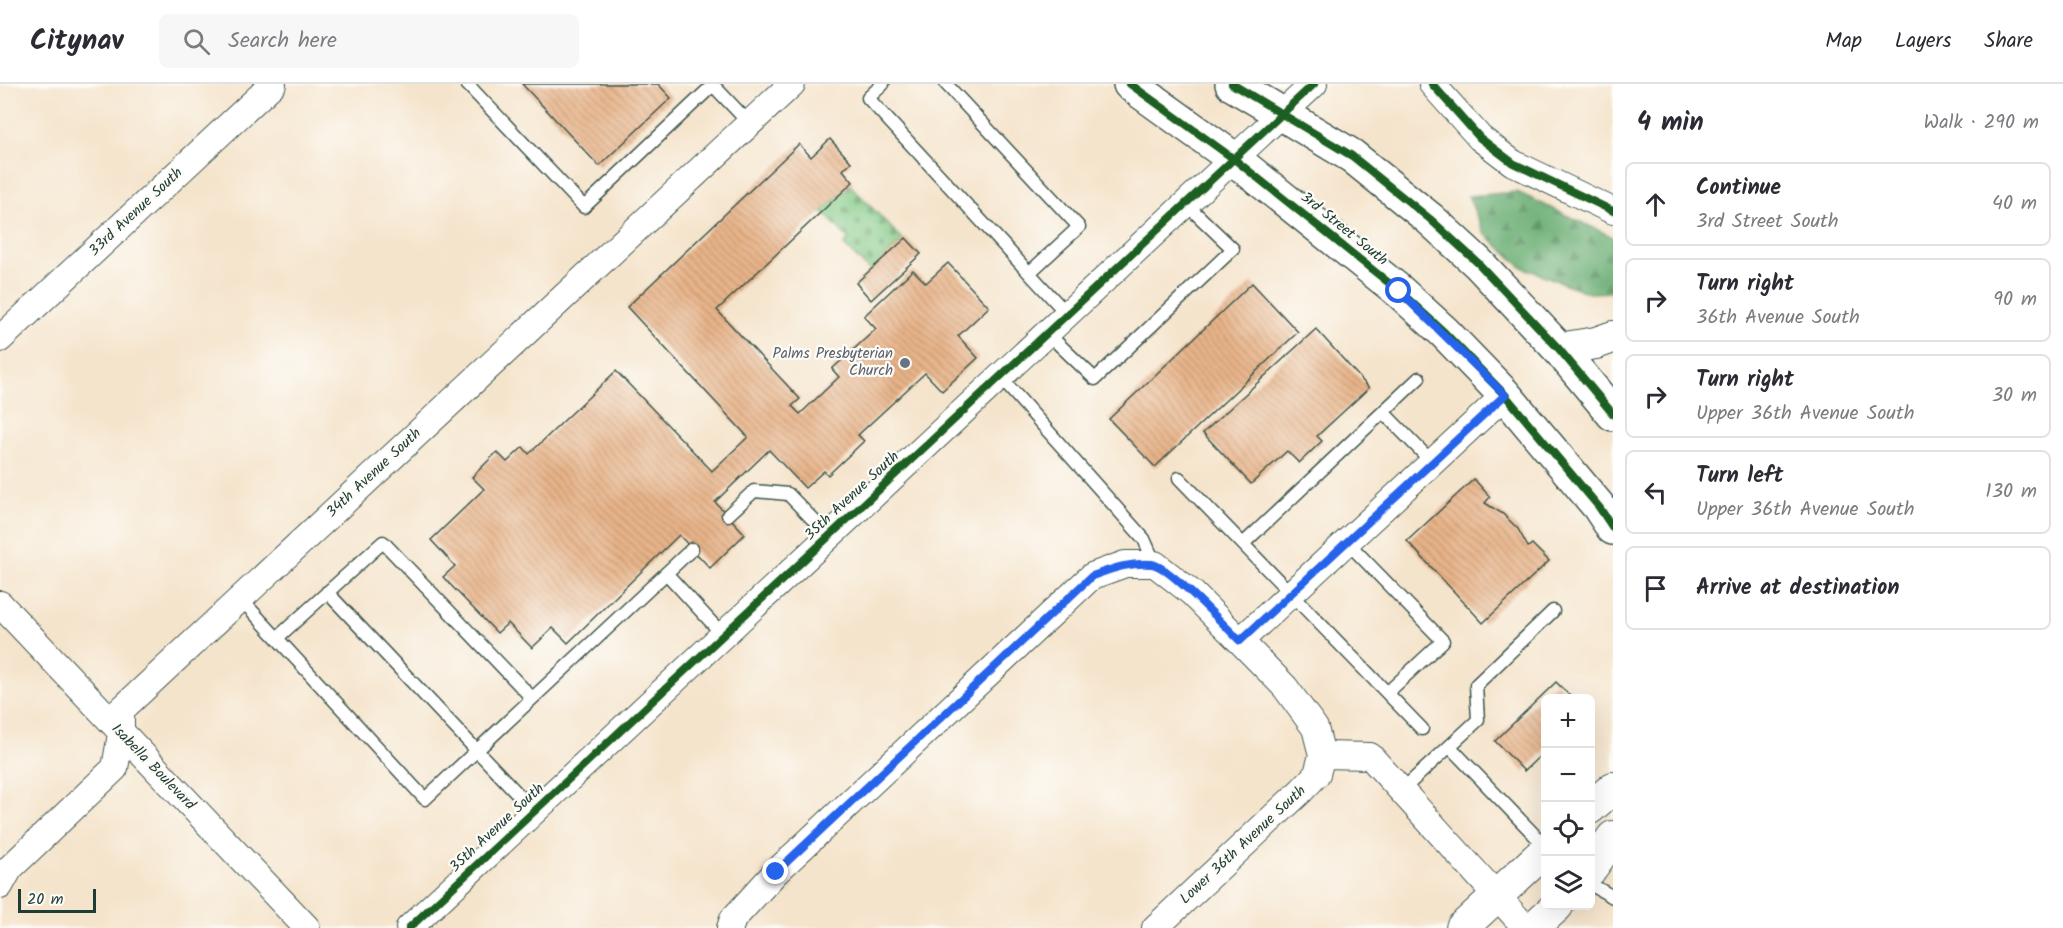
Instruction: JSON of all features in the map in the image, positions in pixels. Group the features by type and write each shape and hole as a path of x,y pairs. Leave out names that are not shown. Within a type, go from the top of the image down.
{"main road":[{"name":"3rd Street South","path":"1130,84 1234,159 1399,291 1505,395 1599,507 1613,528"},
{"path":"1232,84 1280,115 1352,156 1430,219 1478,263 1559,350 1613,414"}],"street":[{"name":"33rd Avenue South","path":"0,339 273,84"},
{"name":"34th Avenue South","path":"0,886 9,868 115,768 121,734 121,710 792,84"},
{"name":"35th Avenue South","path":"409,928 1314,84"},
{"path":"1432,84 1480,138 1514,163 1613,211"},
{"path":"1559,350 1596,343 1613,337"},
{"path":"1240,641 1505,395"},
{"path":"730,928 733,919 776,872 1092,576 1125,564 1155,564 1191,593 1285,687 1315,728 1322,755 1370,756 1526,928"},
{"name":"Isabella Boulevard","path":"0,604 121,734 308,928"},
{"name":"Lower 36th Avenue South","path":"1155,928 1302,790 1317,774 1322,755"},
{"path":"1595,804 1613,788"},
{"path":"1595,864 1613,837"},
{"path":"1462,928 1541,853"},
{"path":"1595,869 1613,856"},
{"path":"1533,928 1553,910"}],"lane":[{"path":"467,84 584,207 712,85 749,123"},
{"path":"883,84 868,98 1067,314"},
{"path":"946,84 1079,227 1029,273"},
{"path":"1047,333 1095,380 1233,249 1185,203"},
{"path":"1000,377 1144,539 1155,564"},
{"path":"1243,544 1419,378"},
{"path":"1383,412 1432,462"},
{"path":"1179,478 1422,729"},
{"path":"728,515 754,491 788,494 829,536"},
{"path":"277,638 383,542 532,698"},
{"path":"1347,542 1443,641 1387,693"},
{"path":"240,598 425,799 692,549"},
{"path":"666,573 723,635"},
{"path":"327,592 534,811"},
{"path":"1401,791 1478,720 1476,685 1553,612"},
{"path":"1450,748 1541,845"},
{"path":"1595,887 1613,897"}],"green space":[{"path":"850,185 903,240 870,271 844,245 849,239 822,211"},
{"path":"1517,192 1613,237 1613,292 1589,293 1522,267 1484,233 1468,196"}],"building":[{"path":"522,84 658,84 671,98 599,166"},
{"path":"830,139 851,162 843,170 853,182 717,310 800,399 792,406 800,414 839,377 832,369 876,329 864,316 913,270 926,283 948,263 989,307 958,336 978,358 942,391 925,373 858,435 864,441 828,475 824,471 805,488 769,450 715,502 745,534 710,568 679,535 568,643 553,628 532,648 508,623 497,633 443,577 455,566 431,540 484,489 472,477 497,452 507,462 523,447 529,454 616,371 712,471 748,437 627,307 799,144 811,157"},
{"path":"906,238 921,254 871,300 856,283"},
{"path":"1252,283 1298,332 1155,467 1109,419"},
{"path":"1316,329 1369,388 1317,436 1322,441 1299,463 1287,451 1251,484 1203,433"},
{"path":"1474,479 1490,497 1485,503 1503,514 1518,529 1528,547 1532,544 1549,561 1483,623 1407,541"},
{"path":"1556,682 1568,694 1544,694"},
{"path":"1541,697 1541,755 1524,771 1495,741"}],"cycle path":[{"path":"1130,84 1234,159 1399,291 1444,332 1505,395 1599,507 1613,528"},
{"path":"1232,84 1352,156 1430,219 1478,263 1559,349 1613,414"},
{"path":"409,928 1314,84"},
{"path":"1432,84 1480,138 1513,163 1613,211"}],"place":[{"name":"Palms Presbyterian Church","path":"905,363"}],"route":[{"path":"776,872 1092,576 1125,564 1155,564 1191,593 1240,641 1505,395 1444,332 1399,291"}]}
